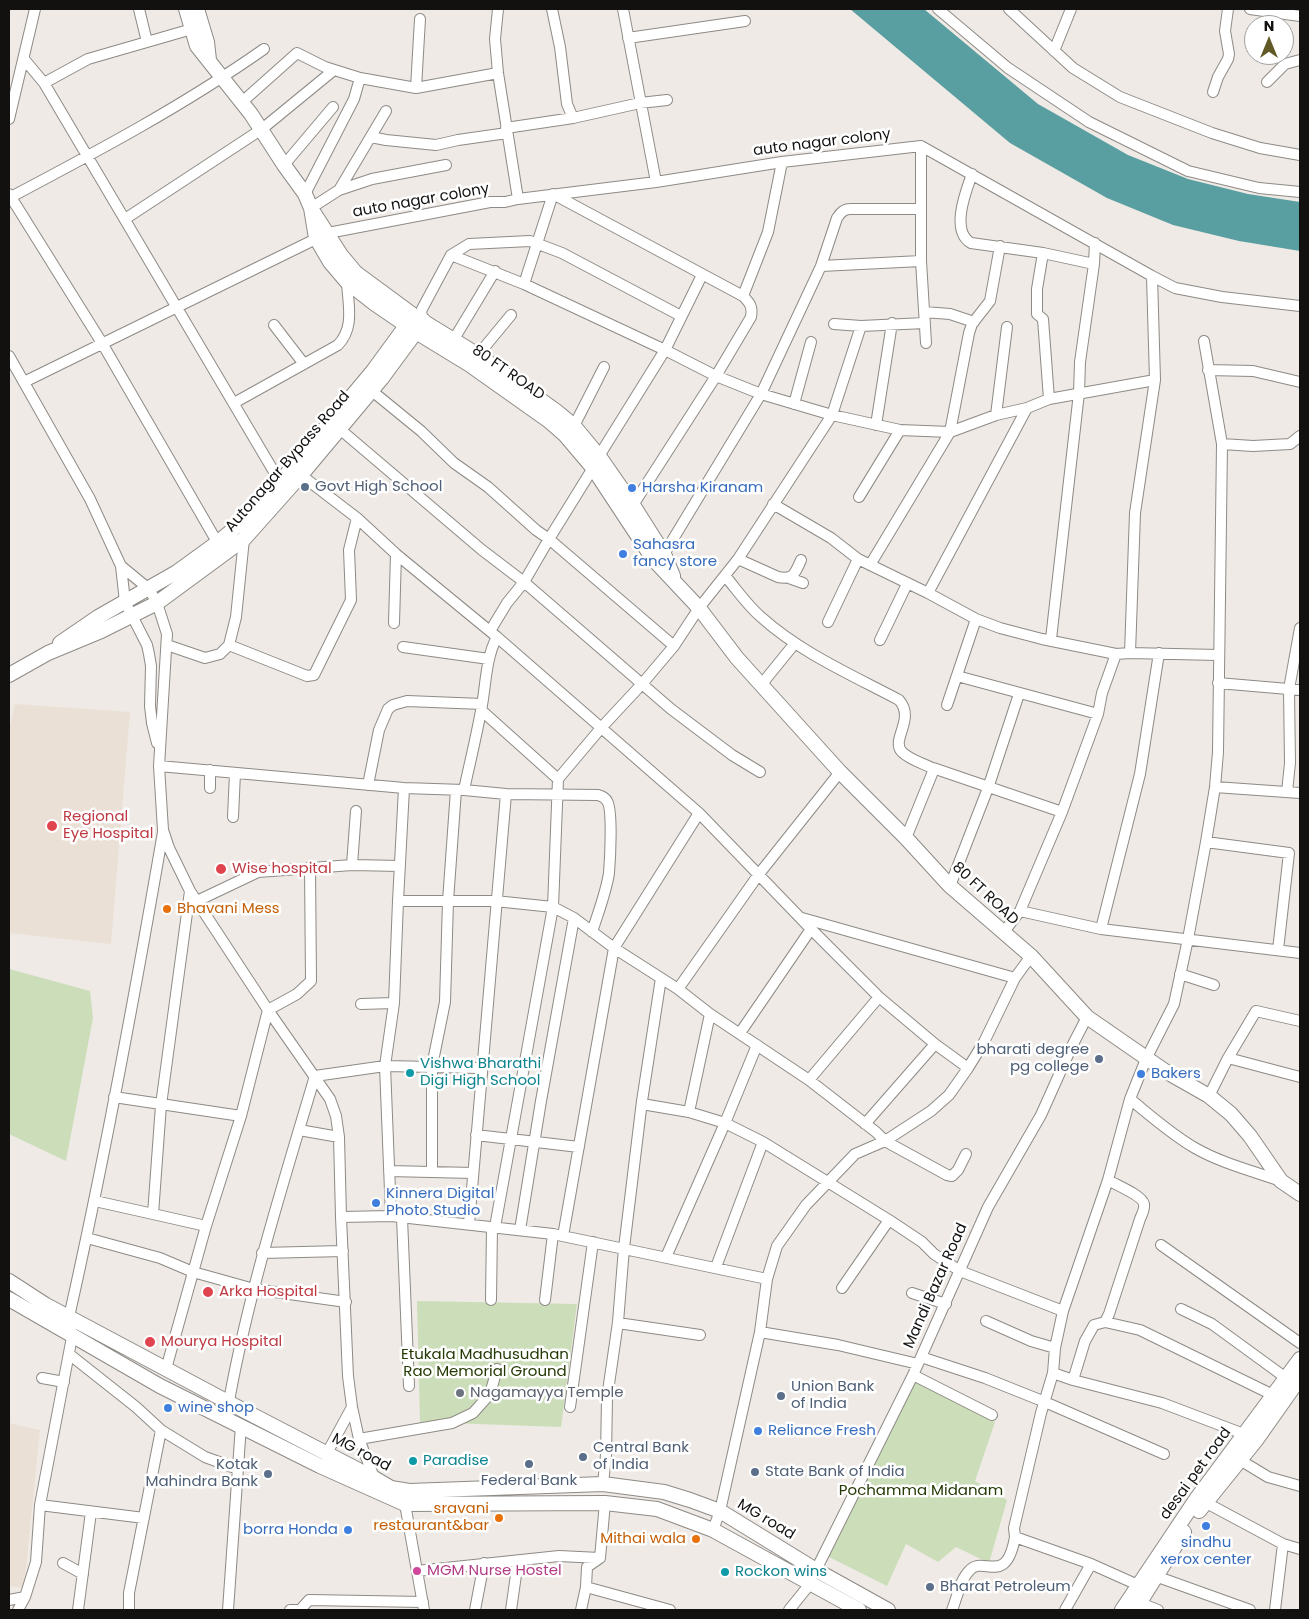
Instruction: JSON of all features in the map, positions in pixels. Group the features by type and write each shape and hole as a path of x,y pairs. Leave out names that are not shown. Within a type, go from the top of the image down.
{"main road":[{"name":"80 FT ROAD","path":"186,9 197,46 262,129 284,165 305,194 330,262 347,282 375,304 454,339 556,411 574,426 653,560 699,608 737,658 840,772 906,838 950,886 1032,956 1087,1017 1146,1059 1209,1096 1231,1114 1250,1136 1282,1181 1300,1194"},
{"name":"80 FT ROAD","path":"197,9 207,42 209,60"},
{"name":"80 FT ROAD","path":"322,236 356,273 415,323 448,350 549,421 596,462 633,505 664,554 676,583"},
{"name":"Autonagar Bypass Road","path":"335,425 372,391 415,323"},
{"name":"Autonagar Bypass Road","path":"9,675 48,653 69,636 177,572 221,549 244,540 335,425 373,371 415,323"},
{"name":"Autonagar Bypass Road","path":"48,653 73,644 157,602 221,549 236,527 280,482 297,471"},
{"name":"MG road","path":"9,1281 46,1305 390,1488 409,1491 603,1484 664,1492 720,1511 816,1570 888,1610"},
{"name":"MG road","path":"9,1299 160,1386 320,1466 405,1504 605,1503 657,1508 714,1530 810,1584 843,1606 859,1610"},
{"name":"desai pet road","path":"1138,1606 1158,1577 1202,1500 1240,1460 1250,1436 1273,1395 1300,1359"},
{"name":"desai pet road","path":"1122,1610 1138,1585 1250,1436 1300,1378"}],"street":[{"path":"9,119 35,9"},
{"path":"139,9 147,42"},
{"path":"498,9 496,39 498,73 518,198"},
{"path":"552,9 560,47 567,104 574,118"},
{"path":"623,9 656,182"},
{"path":"938,9 1008,68 1089,122 1188,171 1259,188 1300,192"},
{"path":"1009,9 1073,68 1120,97 1212,134 1260,148 1300,155"},
{"path":"1054,51 1071,9"},
{"path":"1214,92 1218,76 1229,54 1225,31 1228,9"},
{"path":"1253,9 1300,16"},
{"path":"416,88 420,19"},
{"path":"628,38 745,21"},
{"path":"44,83 88,59 192,29"},
{"path":"221,549 102,343 9,196 88,157 222,78 264,49"},
{"path":"242,102 297,53 334,70 360,78 416,88 498,73"},
{"path":"24,59 44,83 280,482"},
{"path":"1267,82 1285,64 1300,60"},
{"path":"125,219 262,129 334,70"},
{"path":"305,194 354,99 360,78"},
{"path":"371,137 436,145 640,103 667,100"},
{"path":"284,165 333,107"},
{"path":"339,190 386,111"},
{"path":"926,343 921,261 920,146 1175,288 1222,297 1300,306"},
{"name":"auto nagar colony","path":"24,382 322,236 490,202 505,202 518,198 656,182 782,162 920,146"},
{"path":"743,296 768,232 782,162"},
{"path":"311,208 339,190 372,180 446,165"},
{"path":"972,174 961,211 961,227 965,240 970,243 1043,253 1094,264"},
{"path":"524,284 553,194 743,296 751,304 751,316 716,376 633,505"},
{"path":"664,554 761,394 821,266 837,218 845,209 921,209"},
{"path":"415,323 451,255 468,244 530,241 562,254 681,316"},
{"path":"1051,639 1079,393 1080,362 1094,264 1095,243"},
{"path":"870,565 950,432 969,333 974,322 990,302 1000,246"},
{"path":"1043,253 1037,290 1037,314 1043,319 1049,399"},
{"path":"451,255 524,284 716,376 761,394 832,415 900,430 950,432 996,415 1027,408 1049,399 1154,380"},
{"path":"821,266 921,261"},
{"path":"454,339 495,272"},
{"path":"432,1172 432,1066 445,1002 448,901 460,790 482,707 494,634 508,603 524,582 664,350 702,275"},
{"path":"1130,653 1135,513 1154,380 1152,276"},
{"path":"234,403 338,345 348,331 350,323 347,282"},
{"path":"924,312 950,314 974,322"},
{"path":"478,355 511,315"},
{"path":"834,324 861,326 892,323 925,323"},
{"path":"876,425 892,323"},
{"path":"274,325 304,364"},
{"path":"491,1300 493,1227 553,907 558,780 601,728 674,646 699,608 738,559 832,415 861,326"},
{"path":"996,415 1007,327"},
{"path":"952,1610 969,1570 974,1567 999,1567 1005,1563 1011,1554 1014,1528 1041,1413 1053,1373 1054,1348 1063,1311 1108,1180 1130,1099 1146,1059 1174,1004 1188,939 1215,787 1218,752 1222,444 1204,341"},
{"path":"794,404 811,342"},
{"path":"9,356 90,499 121,566 125,602 147,645 149,654 151,666 150,706 152,723 159,749"},
{"path":"574,426 604,367"},
{"path":"1208,370 1253,371 1300,382"},
{"path":"372,391 421,431 454,463 488,487 674,646"},
{"path":"928,593 1027,408"},
{"path":"335,425 482,550 524,582 671,709 732,755 760,772"},
{"path":"859,497 900,430"},
{"path":"1222,444 1253,446 1290,444 1300,436"},
{"path":"297,471 494,634 699,813 811,929 880,997 968,1068"},
{"path":"773,504 831,538 858,559 976,619 1000,628 1116,654 1218,655"},
{"path":"229,645 307,676 314,675 351,600 349,550 356,518"},
{"path":"167,645 205,658 220,654 229,645 236,617 244,540"},
{"path":"394,623 396,554"},
{"path":"738,559 778,578 789,578 803,583"},
{"path":"828,622 858,559"},
{"path":"789,578 794,574 801,560"},
{"path":"18,1610 36,1562 40,1505 72,1337 69,1317 95,1201 132,1013 163,830 159,749 167,645 165,625 157,602 149,589 121,566"},
{"path":"726,576 759,616 780,633 826,662 899,700 904,706 906,713 899,742 900,750 906,755 933,768 1062,812"},
{"path":"880,640 907,584"},
{"path":"947,706 976,619"},
{"path":"1287,792 1290,763 1289,689 1300,628"},
{"path":"761,685 795,643"},
{"path":"403,647 489,659"},
{"path":"1101,929 1140,774 1158,653"},
{"path":"1003,933 1020,911 1062,812 1098,714 1102,693 1116,654"},
{"path":"957,676 1098,714"},
{"path":"1218,683 1300,690"},
{"path":"950,886 988,788 1020,694"},
{"path":"368,785 379,730 388,709 393,705 407,701 482,707 558,780"},
{"path":"159,766 404,788 506,794 558,793 598,795 606,798 611,813 608,874 592,932"},
{"path":"906,838 933,768"},
{"path":"210,770 210,788"},
{"path":"678,989 759,874 840,772"},
{"path":"234,773 234,817"},
{"path":"1215,787 1300,793"},
{"path":"391,1216 386,1066 394,1003 404,788"},
{"path":"468,1224 506,794"},
{"path":"352,865 356,811"},
{"path":"545,1300 579,1147 614,948 699,813"},
{"path":"163,830 169,848 190,891 268,1010 330,1099 339,1137 348,1376 352,1407 359,1439 382,1494"},
{"path":"1206,842 1289,852 1278,950"},
{"path":"197,901 258,872 352,865 400,866"},
{"path":"166,1369 206,1226 241,1116 268,1010 297,994 312,981 310,867"},
{"path":"153,1214 161,1105 190,891"},
{"path":"398,901 495,902 553,907 574,918 614,948 678,989 710,1014 809,1080 886,1141 947,1176 956,1174 966,1154"},
{"path":"1020,911 1101,929 1300,953"},
{"path":"520,1230 574,918"},
{"path":"802,918 1015,978"},
{"path":"740,1033 811,929"},
{"path":"714,1530 720,1511 760,1332 767,1279 777,1246 806,1205 855,1154 886,1141 931,1110 949,1094 984,1042 1015,978 1032,956"},
{"path":"1180,974 1214,985"},
{"path":"603,1484 606,1455 607,1398 618,1323 624,1248 642,1104 661,978"},
{"path":"809,1080 880,997"},
{"path":"361,1004 394,1003"},
{"path":"1209,1096 1228,1058 1256,1011 1300,1020"},
{"path":"689,1112 710,1014"},
{"name":"Mandi Bazar Road","path":"816,1570 913,1375 988,1207 1041,1115 1087,1017"},
{"path":"865,1124 936,1044"},
{"path":"666,1257 757,1045"},
{"path":"1228,1058 1300,1077"},
{"path":"315,1076 386,1066 481,1068"},
{"path":"229,1401 235,1367 262,1253 315,1076"},
{"path":"114,1097 241,1116"},
{"path":"1130,1099 1165,1128 1196,1149 1229,1163 1282,1181"},
{"path":"642,1104 689,1112 725,1123 763,1142 889,1220 922,1242 938,1258 960,1271 1063,1311"},
{"path":"299,1130 339,1137"},
{"path":"476,1135 579,1147"},
{"path":"716,1268 763,1142"},
{"path":"390,1171 473,1173"},
{"path":"1105,1322 1144,1210 1141,1198 1108,1180"},
{"path":"95,1201 206,1226"},
{"path":"341,1217 391,1216 558,1235 767,1279"},
{"path":"402,1218 409,1386"},
{"path":"842,1288 889,1220"},
{"path":"87,1238 160,1258 193,1272 254,1289 346,1302"},
{"path":"570,1407 593,1242"},
{"path":"1161,1245 1300,1343"},
{"path":"262,1253 343,1251"},
{"path":"912,1293 946,1304"},
{"path":"1181,1309 1212,1324 1286,1378"},
{"path":"986,1321 1031,1341 1054,1348"},
{"path":"1073,1380 1089,1333 1094,1326 1105,1322 1140,1330 1273,1395"},
{"path":"618,1323 700,1335"},
{"path":"760,1332 920,1360 985,1378 1164,1454"},
{"path":"69,1354 136,1407 161,1430 205,1457 238,1469"},
{"path":"359,1439 452,1423 473,1413 490,1394 497,1369"},
{"path":"1053,1373 1162,1403 1250,1436"},
{"path":"913,1375 992,1415"},
{"path":"42,1378 64,1382"},
{"path":"327,1453 352,1407"},
{"path":"228,1610 240,1426"},
{"path":"129,1610 129,1594 161,1430"},
{"path":"1240,1460 1268,1477 1300,1486"},
{"path":"1202,1500 1283,1544 1300,1549"},
{"path":"600,1558 605,1503"},
{"path":"290,1610 300,1610 309,1600 424,1606 405,1504"},
{"path":"40,1505 144,1518"},
{"path":"78,1610 91,1512"},
{"path":"1014,1537 1091,1564 1138,1585"},
{"path":"1276,1610 1283,1544"},
{"path":"417,1571 559,1556 600,1558"},
{"path":"581,1610 586,1587 587,1567 600,1558"},
{"path":"511,1610 518,1561"},
{"path":"63,1564 83,1574"},
{"path":"475,1610 484,1564"},
{"path":"1065,1610 1091,1564"},
{"path":"1158,1577 1250,1610"},
{"path":"789,1610 810,1584"},
{"path":"586,1587 670,1610"},
{"path":"9,1600 24,1597"},
{"path":"1138,1606 1158,1610"}],"shaded area":[{"name":"Regional Eye Hospital","path":"15,704 130,712 111,944 9,933 9,731"},
{"path":"9,1423 40,1430 24,1588 9,1586"}],"green space":[{"path":"9,969 90,991 93,1018 66,1161 9,1134"},
{"name":"Etukala Madhusudhan Rao Memorial Ground","path":"417,1301 577,1304 561,1427 420,1422"},
{"name":"Pochamma Midanam","path":"917,1378 995,1422 975,1481 1007,1500 989,1563 956,1547 938,1562 906,1544 887,1586 827,1556"}],"water":[{"path":"850,9 924,9 1038,104 1128,155 1188,179 1248,194 1300,202 1300,251 1239,241 1173,225 1107,198 1010,143"}],"place":[{"name":"Govt High School","path":"305,487"},
{"name":"Harsha Kiranam","path":"632,488"},
{"name":"Sahasra fancy store","path":"623,554"},
{"name":"Regional Eye Hospital","path":"52,826"},
{"name":"Wise hospital","path":"221,869"},
{"name":"Bhavani Mess","path":"167,909"},
{"name":"bharati degree pg college","path":"1099,1059"},
{"name":"Vishwa Bharathi Digi High School","path":"410,1073"},
{"name":"Bakers","path":"1141,1074"},
{"name":"Kinnera Digital Photo Studio","path":"376,1203"},
{"name":"Arka Hospital","path":"208,1292"},
{"name":"Mourya Hospital","path":"150,1342"},
{"name":"Nagamayya Temple","path":"460,1393"},
{"name":"Union Bank of India","path":"781,1396"},
{"name":"wine shop","path":"168,1408"},
{"name":"Reliance Fresh","path":"758,1431"},
{"name":"Central Bank of India","path":"583,1457"},
{"name":"Paradise","path":"413,1461"},
{"name":"Federal Bank","path":"529,1464"},
{"name":"State Bank of India","path":"755,1472"},
{"name":"Kotak Mahindra Bank","path":"268,1474"},
{"name":"sravani restaurant&bar","path":"499,1518"},
{"name":"sindhu xerox center","path":"1206,1526"},
{"name":"borra Honda","path":"348,1530"},
{"name":"Mithai wala","path":"696,1539"},
{"name":"MGM Nurse Hostel","path":"417,1571"},
{"name":"Rockon wins","path":"725,1572"},
{"name":"Bharat Petroleum","path":"930,1587"}]}
